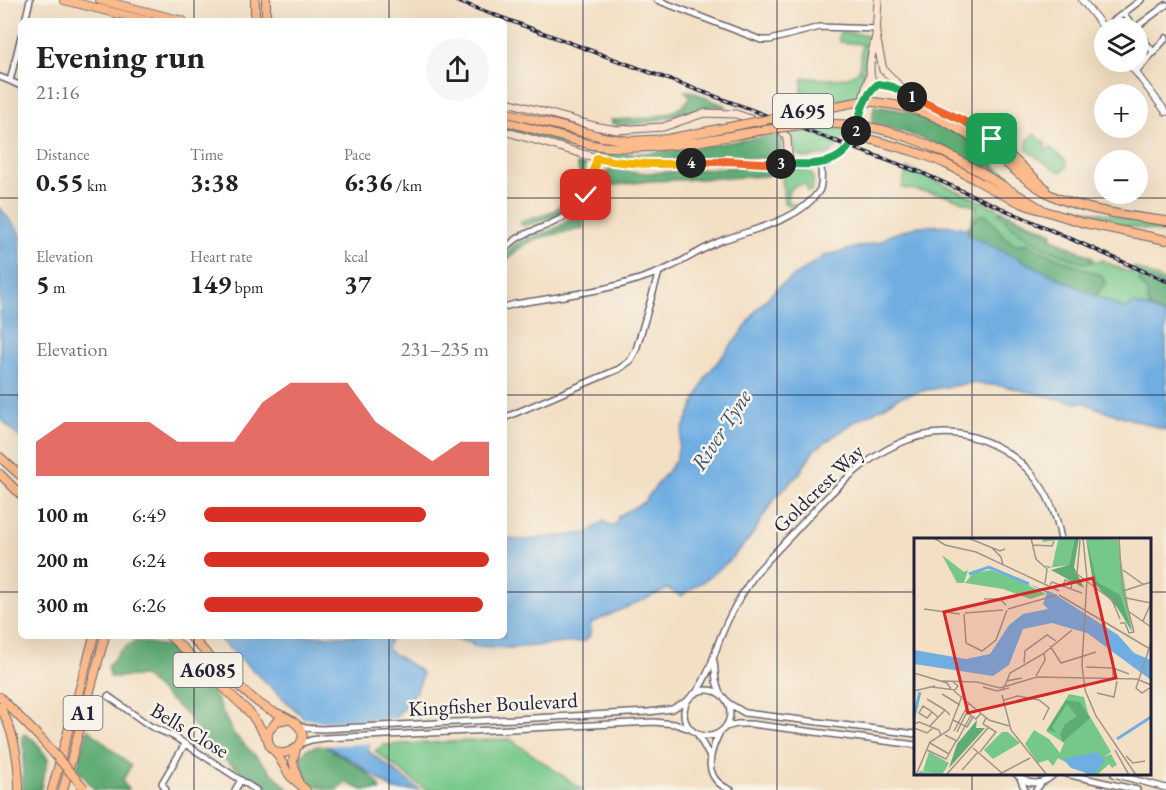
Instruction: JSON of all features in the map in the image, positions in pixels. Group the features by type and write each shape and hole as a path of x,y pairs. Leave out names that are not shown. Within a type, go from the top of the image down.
{"highway":[{"path":"255,0 255,18"},
{"path":"266,0 266,18"},
{"name":"A1","path":"52,790 93,639"},
{"name":"A1","path":"63,790 104,639"},
{"name":"A1","path":"0,698 85,789"},
{"path":"0,707 18,755 19,790"}],"main road":[{"path":"64,0 136,18"},
{"path":"100,0 171,18"},
{"path":"878,0 872,54 872,80 904,92 962,120 992,139 1051,195"},
{"path":"862,106 869,92 886,79 876,32"},
{"path":"507,132 620,163 650,165 726,161 820,165 833,160 845,151 855,135 863,94 876,68 884,70 904,92"},
{"name":"A695","path":"507,113 603,137 629,141 667,139 862,101 891,103 930,114 964,131 1031,184 1051,195 1097,209 1166,221"},
{"path":"507,102 594,126 617,130 663,126 704,113 736,114 781,130 787,138 789,164"},
{"name":"A695","path":"507,122 592,145 609,147 656,148 788,127 833,124 885,131 934,146 1045,211 1084,223 1166,240"},
{"path":"855,135 946,164 996,193 1027,207 1045,211"},
{"path":"0,457 18,473"},
{"path":"0,474 18,492"},
{"name":"A6085","path":"173,639 251,714 268,739"},
{"name":"A6085","path":"193,639 246,693 266,708 288,719"},
{"path":"288,719 302,726 301,745 293,761 303,788 286,772 268,739 269,728 280,720 288,719"},
{"path":"274,749 286,753 301,745"}],"street":[{"path":"26,18 30,0"},
{"path":"657,0 761,40 770,40 820,27 876,32"},
{"path":"1082,0 1096,18"},
{"path":"1117,18 1141,0"},
{"path":"1148,19 1166,4"},
{"path":"1123,13 1127,18"},
{"path":"1148,59 1166,38"},
{"path":"1148,45 1154,53"},
{"path":"10,81 18,48"},
{"path":"1136,72 1166,112"},
{"path":"0,77 18,85"},
{"path":"507,248 520,236 562,218 577,207 587,193 597,158"},
{"path":"507,307 604,288 659,272 713,244 781,220 800,209 821,188 820,165"},
{"path":"507,417 619,369 630,361 636,350 658,282 659,272"},
{"name":"Goldcrest Way","path":"714,660 722,633 737,602 769,559 830,494 861,465 883,450 908,439 935,434 956,435 978,439 1008,453 1025,466 1044,491 1054,512 1060,538"},
{"path":"714,660 696,693 687,700 684,718 690,729 698,734 706,736 719,733 726,727 730,714 728,703"},
{"path":"714,660 720,694 738,710 914,734"},
{"path":"696,693 711,691 720,694"},
{"name":"Bells Close","path":"108,696 150,726 185,744 256,790"},
{"name":"Kingfisher Boulevard","path":"302,726 322,729 657,712 672,709 687,700"},
{"name":"Kingfisher Boulevard","path":"301,745 404,734 661,722 675,723 690,729"},
{"path":"726,727 747,724 914,745"},
{"path":"710,757 719,733"},
{"path":"698,734 710,757 714,777 720,784 731,790"},
{"path":"166,790 162,783 185,744"},
{"path":"1036,790 1052,775"},
{"path":"1070,775 1137,790"},
{"path":"1118,775 1166,788"},
{"path":"1018,776 1029,782 1042,782"},
{"path":"1018,776 1025,790"},
{"path":"235,790 241,780"}],"green space":[{"path":"840,33 865,34 869,40 860,97 800,106 803,78 839,79 863,71 859,70 862,44 840,42 838,37"},
{"path":"685,91 691,91 728,107 708,107 638,124 613,124 611,120 656,116 678,109 690,96"},
{"path":"874,106 907,112 952,129 993,157 995,167 1011,177 1012,188 945,148 910,134 872,124"},
{"path":"507,125 595,149 628,154 628,160 597,155 507,129"},
{"path":"825,128 851,129 830,154 805,158 798,155 789,132"},
{"path":"1034,134 1046,144 1044,148 1047,151 1050,147 1066,161 1067,167 1062,172 1027,150 1027,141"},
{"path":"776,135 781,139 781,152 777,156 765,159 720,156 651,161 628,160 628,154 664,152"},
{"path":"577,164 585,165 585,176 573,202 549,218 530,225 521,225 521,221 557,209 569,198 581,179"},
{"path":"750,166 772,167 773,172 768,176 651,181 597,187 601,178 609,170 620,168 630,172 652,173"},
{"path":"772,167 807,170 814,179 811,191 808,192 806,184 794,186 789,190 787,197 788,202 794,204 793,207 784,203 782,174 773,172"},
{"path":"907,168 1053,233 1051,238 1092,257 1091,259 1099,262 1101,260 1130,273 1133,267 1166,282 1166,316 1151,309 1125,310 966,234 977,207 946,195 902,188"},
{"path":"588,202 590,204 582,213 583,229 539,238 521,248 507,261 507,253 515,244 559,227"},
{"path":"1077,208 1166,226 1166,233 1092,219"},
{"path":"1000,211 1051,234 1050,238 1092,257 1092,262 1083,263 1037,244 1008,223 999,213"},
{"path":"980,215 987,215 1008,240 1020,244 1027,243 1054,257 1102,276 1105,283 1096,296 970,236 972,224"},
{"path":"1140,278 1166,286 1166,316 1151,309 1148,294 1139,281"},
{"path":"135,641 167,646 180,654 206,679 233,733 289,790 268,790 212,751 188,716 143,676 110,677 108,666 119,652"},
{"path":"88,729 131,766 122,781 129,790 95,790 77,768"},
{"path":"25,734 35,741 48,759 41,790 22,790 24,753 22,736"},
{"path":"510,739 583,790 426,790 375,751 384,745"},
{"path":"322,745 372,777 381,790 363,790 347,783 338,790 330,790 310,783 302,772 301,756 307,749"}],"water":[{"path":"0,208 18,230 18,436 0,418"},
{"name":"River Tyne","path":"918,226 956,226 968,230 967,234 1125,310 1133,304 1166,316 1166,430 1083,402 1077,403 1003,386 971,383 899,397 859,419 814,450 799,474 775,498 750,538 729,561 681,596 668,589 591,623 590,635 585,641 512,648 473,646 471,643 452,639 507,639 507,539 527,540 588,533 604,521 611,527 618,521 617,517 644,502 676,460 682,431 707,375 742,332 758,308 778,287 824,256 882,241 888,236"},
{"path":"219,639 390,639 387,646 389,651 422,673 416,692 369,744 368,751 420,790 394,790 353,761 325,745 301,715"}],"pier":[{"path":"305,718 321,722 398,718 375,743 321,746 305,725"}],"railway":[{"path":"454,0 503,18"},
{"path":"507,20 922,173 1166,281"}],"route":[{"path":"586,195 597,158 620,163 650,165 726,161 820,165 833,160 850,146 864,100 878,84 899,89 937,107 992,139"}]}
